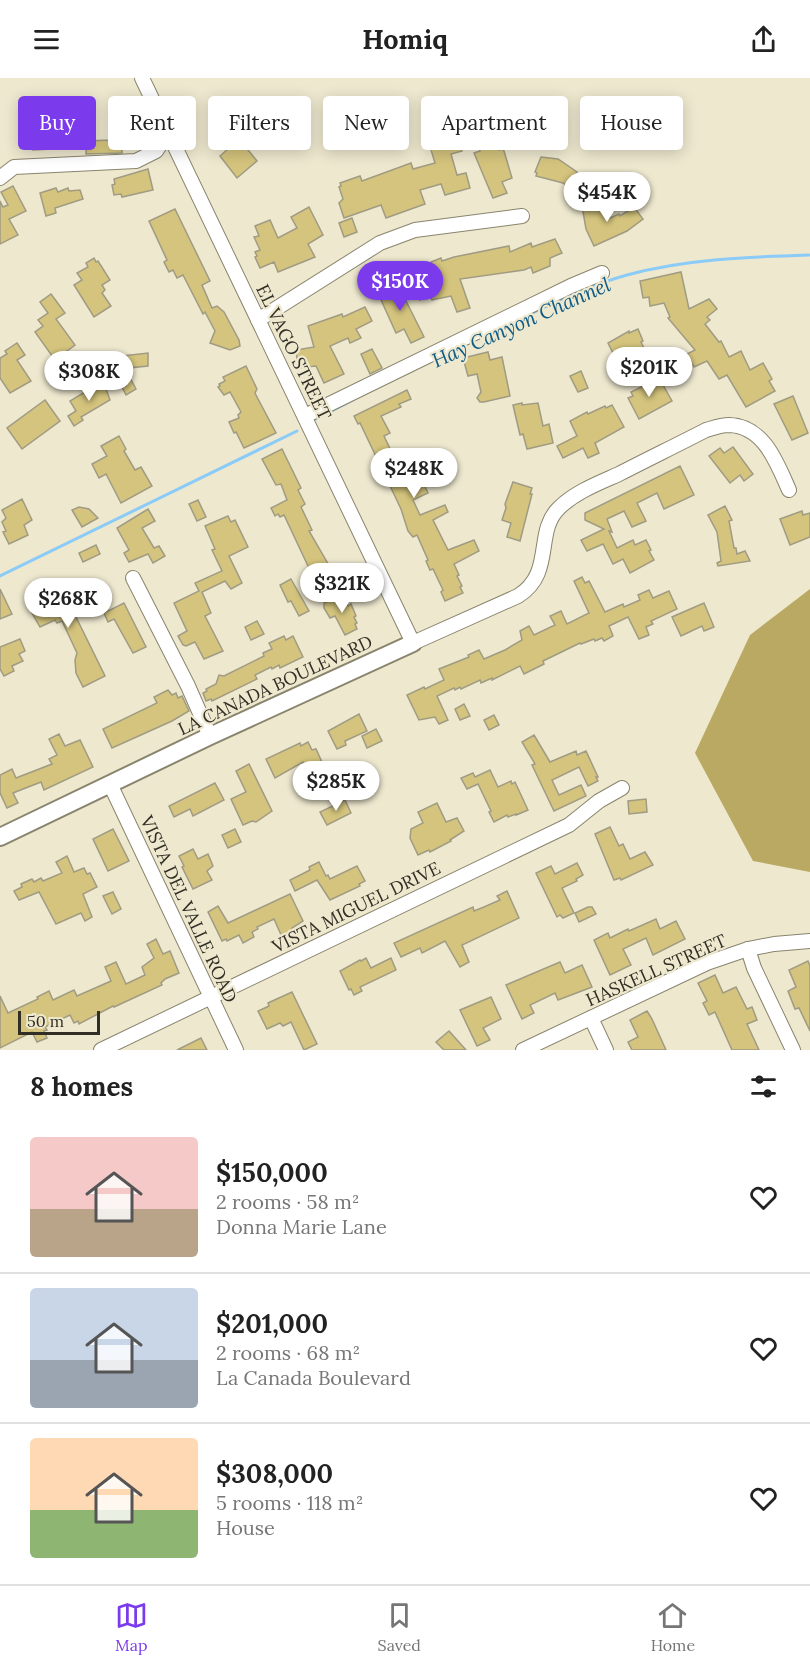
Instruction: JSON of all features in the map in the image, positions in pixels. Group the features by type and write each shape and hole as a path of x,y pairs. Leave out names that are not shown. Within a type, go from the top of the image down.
{"street":[{"name":"EL VAGO STREET","path":"142,78 151,96"},
{"path":"0,178 14,167 136,161 157,150"},
{"name":"EL VAGO STREET","path":"176,150 413,642"},
{"path":"258,320 380,243 415,230 522,216"},
{"path":"305,416 550,296 602,273"},
{"name":"LA CANADA BOULEVARD","path":"0,837 210,736 518,596 535,582 552,518 558,508 583,490 706,430 727,425 744,427 760,438 772,452 789,490"},
{"path":"133,578 188,686 210,736"},
{"name":"VISTA DEL VALLE ROAD","path":"110,784 236,1050"},
{"name":"VISTA MIGUEL DRIVE","path":"101,1050 569,825 599,801 622,788"},
{"name":"HASKELL STREET","path":"523,1050 707,963 748,949 810,941"},
{"path":"748,949 754,969 793,1050"},
{"path":"591,1018 606,1050"}],"shaded area":[{"path":"810,589 810,872 753,861 695,753 750,635"}],"building":[{"path":"108,140 108,150 122,150 122,153 86,154 86,150 96,150 96,141"},
{"path":"227,150 248,150 257,161 237,178 220,156"},
{"path":"431,150 462,150 451,154 457,175 466,173 470,188 445,195 441,184 420,190 425,204 386,218 381,205 344,218 339,203 343,199 340,183 360,176 362,181 411,163 413,169 435,163"},
{"path":"504,151 512,178 502,182 507,193 493,198 474,153"},
{"path":"541,157 558,159 577,172 568,187 563,183 536,176 535,172"},
{"path":"148,169 153,190 122,197 121,194 114,195 112,185 115,184 114,179"},
{"path":"13,186 26,211 9,219 18,235 0,244 0,201 3,207 8,205 1,192"},
{"path":"56,188 58,192 68,188 69,191 80,190 83,199 55,208 56,213 46,216 40,193"},
{"path":"602,202 610,218 619,214 620,216 634,207 643,219 627,231 594,246 586,229 582,206"},
{"path":"309,207 323,235 308,244 315,257 278,272 274,262 260,268 255,257 257,256 255,252 260,250 254,237 259,236 255,226 270,220 278,238 297,228 291,217"},
{"path":"175,209 210,281 202,285 212,308 217,306 224,312 240,346 230,350 210,343 215,331 205,312 203,314 183,275 177,278 173,270 169,272 164,262 167,260 149,221"},
{"path":"352,218 357,232 344,237 339,223"},
{"path":"555,239 562,253 550,258 550,266 533,273 531,267 460,279 470,308 457,312 451,296 432,300 430,296 420,300 412,278 425,273 424,269 432,267 431,262 441,258 442,261 509,246 510,252 531,243 532,247"},
{"path":"94,258 110,280 102,285 105,290 102,293 111,306 94,317 74,285 82,280 77,273 88,267 86,263"},
{"path":"681,272 689,309 709,299 717,309 707,317 710,320 705,324 719,342 721,341 729,357 741,351 750,370 763,363 772,379 769,381 775,391 746,407 727,375 719,379 707,361 694,367 687,354 695,350 668,318 670,317 664,303 650,306 649,297 643,298 640,281"},
{"path":"396,281 424,337 411,343 404,329 396,333 377,291"},
{"path":"51,294 65,313 56,319 75,345 55,360 35,332 43,326 38,320 48,313 40,302"},
{"path":"365,307 372,321 356,329 361,338 350,343 348,338 330,346 344,374 324,383 316,366 298,368 296,350 314,347 308,326 342,314 343,317"},
{"path":"638,329 648,356 634,363 627,349 614,355 608,343 629,331 629,333"},
{"path":"17,343 25,355 17,360 31,381 10,393 0,378 0,358 7,354 5,351"},
{"path":"372,349 382,368 370,374 361,354"},
{"path":"488,352 490,360 502,357 510,396 480,402 477,398 481,392 477,374 468,376 463,358"},
{"path":"148,353 148,366 129,368 131,372 128,374 136,389 126,395 109,362 113,357"},
{"path":"246,366 257,389 255,393 276,433 244,448 229,422 239,418 238,415 241,412 230,392 224,395 218,387 225,381 223,377"},
{"path":"581,371 588,388 578,392 570,376"},
{"path":"659,378 672,401 639,419 628,398 633,396 631,392"},
{"path":"103,381 110,400 81,417 83,420 74,426 68,416 76,411 70,401"},
{"path":"407,390 411,399 399,404 401,407 381,416 390,433 384,436 394,457 400,454 412,477 419,474 428,493 413,500 420,515 445,505 448,512 433,520 448,550 474,540 479,551 454,564 463,593 445,601 441,592 443,590 433,569 430,570 417,535 413,537 408,531 401,509 360,423 358,424 354,416"},
{"path":"793,396 808,433 792,440 774,404"},
{"path":"45,400 60,421 22,449 7,428"},
{"path":"522,403 522,405 538,403 543,426 549,424 553,443 527,449 523,434 520,435 513,405"},
{"path":"612,405 624,427 595,443 599,453 588,458 583,448 563,458 557,446 577,436 570,421 587,412 588,414"},
{"path":"119,436 126,449 124,451 135,470 141,467 152,486 121,503 106,474 99,478 92,464 107,456 101,446"},
{"path":"733,447 753,474 744,481 740,475 730,483 709,456 720,448 724,453"},
{"path":"282,449 301,488 298,490 305,504 301,507 312,530 309,531 330,567 327,568 331,576 316,583 284,515 275,516 271,508 287,500 281,484 276,485 262,459"},
{"path":"680,466 694,495 664,509 657,493 637,503 646,521 632,527 624,511 607,519 612,532 609,531 617,548 633,540 635,545 646,540 654,560 630,573 623,559 613,564 603,544 587,551 581,540 604,529 585,520 585,513"},
{"path":"513,482 532,488 520,541 507,537 511,523 502,520"},
{"path":"22,499 32,520 24,525 28,535 9,544 3,532 6,531 2,522 6,518 2,510"},
{"path":"198,500 206,517 197,521 189,504"},
{"path":"725,506 732,520 729,521 734,548 737,554 745,551 750,561 718,566 717,563 721,561 717,532 708,515"},
{"path":"79,507 89,509 98,518 82,527 72,510"},
{"path":"148,509 155,521 142,528 154,548 159,546 165,556 153,563 148,554 129,562 124,553 129,550 117,528"},
{"path":"802,511 803,515 810,513 810,537 790,545 780,519"},
{"path":"228,516 231,522 235,520 248,547 229,556 242,583 231,589 225,581 202,592 211,613 205,616 223,651 204,659 195,642 183,645 178,636 187,631 174,603 199,591 195,583 222,571 212,550 215,549 205,526"},
{"path":"96,545 100,554 83,562 79,553"},
{"path":"582,577 585,583 589,581 605,612 640,600 638,595 649,590 653,598 669,591 677,609 651,621 653,624 646,627 649,635 639,639 628,617 609,626 613,636 604,641 602,638 580,643 543,661 544,664 524,674 520,666 492,680 492,678 481,683 480,680 461,689 460,687 455,690 454,688 437,696 448,720 439,724 435,717 419,720 407,695 444,680 439,669 469,657 468,655 479,650 484,659 505,650 522,640 520,631 529,626 534,635 555,625 550,616 561,611 567,624 589,613 574,581"},
{"path":"291,579 309,611 299,616 291,601 288,602 280,585"},
{"path":"44,587 50,598 71,587 83,611 75,615 105,676 83,687 76,673 77,653 62,621 57,623 55,620 40,627 28,606 34,603 29,593"},
{"path":"0,589 12,614 0,619"},
{"path":"341,595 348,606 351,604 357,623 355,624 357,629 345,635 335,616 330,618 324,608 324,603"},
{"path":"124,603 146,647 133,653 114,619 108,622 104,613"},
{"path":"704,603 714,627 704,631 702,626 681,636 672,617"},
{"path":"257,621 264,634 251,640 245,627"},
{"path":"284,636 286,640 293,636 303,657 280,668 279,665 272,669 271,667 255,675 257,679 212,701 211,699 206,701 203,693 216,684 219,675 224,676 264,656 263,653 272,649 269,643"},
{"path":"20,639 25,651 19,654 23,661 12,666 14,671 4,676 0,669 0,647"},
{"path":"168,690 172,695 176,693 178,698 182,696 189,711 112,748 103,729 157,703 154,697"},
{"path":"464,704 470,716 460,720 455,709"},
{"path":"359,714 367,731 345,741 346,745 337,749 328,731"},
{"path":"494,715 499,725 489,730 484,720"},
{"path":"376,729 382,741 367,748 362,736"},
{"path":"59,734 65,746 80,740 93,767 44,790 41,782 13,793 18,803 7,808 0,793 0,775 12,769 16,778 52,764 49,759 57,755 49,739"},
{"path":"534,735 550,762 576,751 577,755 586,751 598,781 588,786 579,767 552,780 559,795 581,785 586,796 554,811 532,765 535,764 522,742"},
{"path":"308,742 312,750 316,749 326,771 312,777 303,762 275,778 266,759 300,743 301,746"},
{"path":"249,764 272,811 256,822 252,821 243,825 231,799 246,792 236,771"},
{"path":"490,770 498,787 511,781 512,784 515,782 528,810 508,817 507,815 494,822 478,784 467,789 461,778 473,773 475,777"},
{"path":"215,783 224,800 193,816 190,809 174,817 169,806"},
{"path":"646,799 647,812 629,814 628,801"},
{"path":"345,800 351,813 327,825 320,812"},
{"path":"437,803 446,822 457,818 464,831 430,852 429,850 418,855 410,838 411,829 423,823 418,812"},
{"path":"610,827 619,846 623,844 630,859 645,852 653,865 621,880 620,878 614,880 595,834"},
{"path":"113,829 129,861 108,871 93,839"},
{"path":"235,829 241,842 228,848 222,835"},
{"path":"193,849 198,859 208,854 213,866 207,871 212,880 193,889 179,856"},
{"path":"67,856 74,872 84,868 87,874 90,873 97,887 83,894 92,917 85,921 81,913 56,924 39,892 19,900 14,891 22,887 21,884 32,879 34,882 41,878 43,881 62,873 56,862"},
{"path":"319,862 330,879 357,866 365,881 359,884 360,886 330,900 317,880 295,891 290,880 310,870 309,867"},
{"path":"577,863 583,875 576,879 577,881 562,888 574,913 563,918 560,915 557,917 536,873 551,866 555,874"},
{"path":"507,891 519,918 462,945 469,962 460,967 445,941 422,953 420,948 401,957 394,943 473,907 474,911 500,900 497,896"},
{"path":"113,892 121,909 112,914 103,896"},
{"path":"290,894 303,921 292,928 293,931 282,937 274,919 257,927 258,929 252,932 254,937 243,943 239,935 222,941 208,912 218,906 228,923"},
{"path":"592,907 596,914 579,922 575,913"},
{"path":"656,919 660,929 676,921 685,939 653,955 646,938 623,949 631,965 610,975 594,940 608,933 610,938"},
{"path":"156,939 163,954 170,951 179,973 165,979 162,985 113,1006 79,1024 78,1021 74,1023 70,1015 45,1027 47,1038 37,1042 32,1032 0,1048 0,996 8,1013 38,999 37,997 49,991 53,1000 74,990 77,996 111,981 105,967 116,962 126,984 145,975 142,967 154,958 147,944"},
{"path":"366,958 371,968 391,958 396,970 360,987 362,991 354,995 340,971"},
{"path":"808,961 810,966 810,1031 799,1008 795,1009 788,991 796,987 789,970"},
{"path":"560,962 565,973 582,965 592,987 558,1000 555,993 530,1005 534,1013 522,1019 506,985"},
{"path":"715,975 723,993 736,987 747,1009 752,1007 757,1020 747,1024 759,1050 732,1050 715,1012 709,1015 703,1003 707,1001 698,983"},
{"path":"292,992 317,1044 304,1050 291,1022 283,1026 280,1023 267,1029 258,1011 269,1006 268,1003"},
{"path":"491,997 501,1019 483,1028 490,1040 477,1046 460,1010"},
{"path":"647,1011 666,1050 632,1050 628,1042 638,1037 630,1020"},
{"path":"449,1031 466,1050 444,1050 436,1042"},
{"path":"201,1038 207,1050 177,1050"}],"waterway":[{"name":"Hay Canyon Channel","path":"513,322 569,296 627,275 649,270 717,260 809,255"},
{"name":"Hay Canyon Channel","path":"316,419 353,400"},
{"path":"0,576 297,431"}]}
